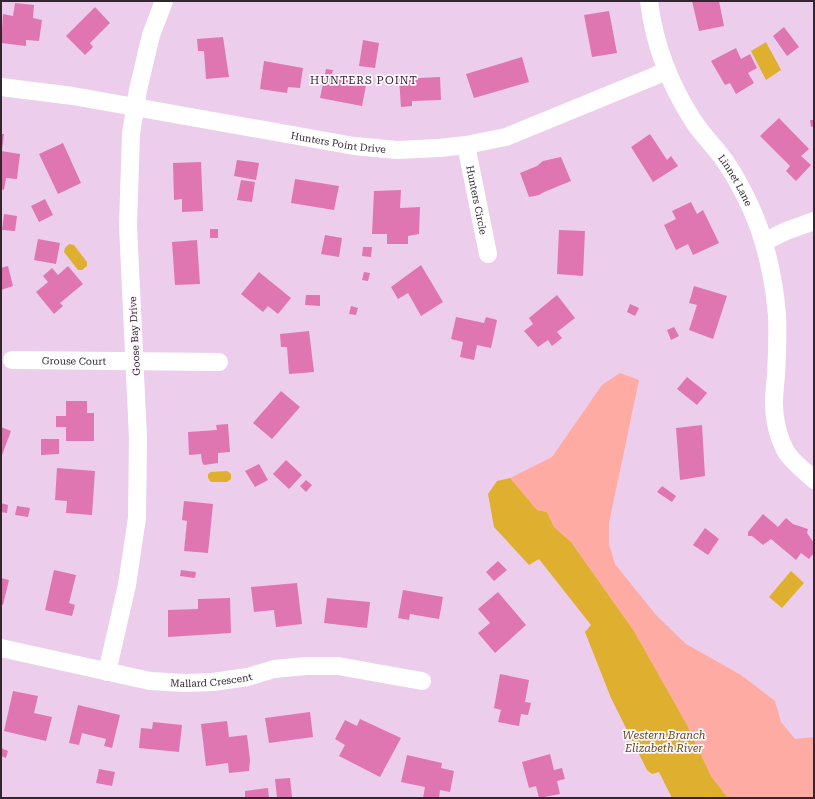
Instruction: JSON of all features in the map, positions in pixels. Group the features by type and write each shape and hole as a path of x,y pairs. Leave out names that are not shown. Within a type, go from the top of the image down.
{"street":[{"name":"Goose Bay Drive","path":"107,672 127,585 137,518 138,438 136,361 128,225 131,134 135,107 151,35 164,1"},
{"name":"Linnet Lane","path":"649,1 650,16 666,71 680,100 723,159 742,191 758,225 764,242 772,277 777,316 774,403 777,426 787,453 814,480"},
{"name":"Hunters Point Drive","path":"1,87 72,96 354,146 397,150 466,145 506,137 666,71"},
{"name":"Hunters Circle","path":"466,145 488,254"},
{"path":"764,242 786,231 814,221"},
{"name":"Grouse Court","path":"12,360 219,362"},
{"name":"Mallard Crescent","path":"1,648 150,681 185,683 220,681 248,677 274,669 306,666 338,666 422,681"}],"shaded area":[{"path":"620,373 639,380 609,523 609,544 615,564 656,615 686,644 741,675 775,701 781,722 795,739 814,737 814,798 728,798 711,776 687,725 634,631 571,542 554,527 547,512 537,510 510,478 552,457 602,385"}],"water":[{"path":"766,42 781,70 766,80 751,51"},
{"path":"69,244 74,245 87,262 87,266 82,270 78,270 64,252 65,248"},
{"path":"227,471 231,474 231,479 227,482 211,482 208,478 208,474 211,472"},
{"name":"Western Branch Elizabeth River","path":"510,478 537,510 547,512 554,527 571,542 634,631 687,725 711,776 728,798 672,798 659,772 652,774 647,770 611,698 585,632 591,625 539,559 529,565 494,527 488,494 497,481"},
{"path":"791,571 804,583 782,608 769,597"}],"building":[{"path":"692,1 719,1 724,26 699,31"},
{"path":"15,3 34,5 33,18 42,20 39,41 26,40 26,46 1,43 3,14 13,16"},
{"path":"95,7 110,23 90,43 93,47 85,55 66,36"},
{"path":"609,11 617,53 592,57 584,15"},
{"path":"784,27 799,47 787,56 773,36"},
{"path":"223,37 229,77 206,79 204,51 198,51 197,39"},
{"path":"363,40 379,43 375,68 359,66"},
{"path":"736,48 741,59 750,54 757,68 748,73 754,83 736,94 730,83 725,85 711,61"},
{"path":"522,57 529,82 474,98 466,74"},
{"path":"264,61 303,68 300,88 288,87 287,93 260,89"},
{"path":"326,69 333,70 332,74 367,80 362,106 320,98"},
{"path":"440,77 441,100 412,101 412,106 401,107 399,79"},
{"path":"779,118 809,149 801,156 811,165 796,181 786,171 790,166 760,136"},
{"path":"810,120 814,120 814,126 811,127"},
{"path":"1,134 4,134 2,150 1,150"},
{"path":"650,134 667,160 671,156 678,166 653,182 631,147"},
{"path":"63,143 81,183 58,194 39,154"},
{"path":"1,151 20,154 17,179 6,178 4,190 1,189"},
{"path":"561,157 571,181 539,195 529,197 520,173 537,166 543,161"},
{"path":"237,160 259,163 256,180 234,176"},
{"path":"201,162 203,211 182,212 182,199 174,200 173,163"},
{"path":"295,179 339,186 334,210 291,203"},
{"path":"241,180 255,182 252,202 237,200"},
{"path":"401,190 400,208 420,207 419,234 408,236 408,244 387,244 387,234 372,234 374,191"},
{"path":"45,199 53,215 39,222 31,206"},
{"path":"691,202 697,214 703,210 719,243 693,255 688,244 676,250 664,225 676,219 672,211"},
{"path":"4,214 17,216 15,231 2,230"},
{"path":"210,229 218,229 218,238 210,238"},
{"path":"559,230 585,231 583,276 557,274"},
{"path":"325,235 342,238 339,257 321,254"},
{"path":"38,239 60,243 56,264 34,260"},
{"path":"197,240 200,284 175,285 172,242"},
{"path":"363,247 372,247 371,257 362,256"},
{"path":"421,265 443,302 421,316 408,293 398,299 391,287"},
{"path":"8,266 13,286 1,290 1,268"},
{"path":"68,266 83,284 60,303 63,306 54,314 36,292 48,282 43,276 52,268 58,275"},
{"path":"259,272 291,298 278,314 268,306 263,312 241,294"},
{"path":"364,272 370,273 368,281 362,280"},
{"path":"694,286 727,296 713,339 689,330 697,305 689,303"},
{"path":"306,295 320,295 320,306 305,305"},
{"path":"557,295 575,318 557,332 562,338 552,346 548,340 538,347 524,331 533,324 529,318"},
{"path":"630,304 639,308 635,316 627,312"},
{"path":"351,306 358,308 356,315 349,314"},
{"path":"456,317 484,323 486,317 497,320 491,348 477,345 474,360 460,357 463,342 451,339"},
{"path":"674,327 679,336 671,340 667,330"},
{"path":"309,331 314,372 289,374 287,347 281,347 280,334"},
{"path":"687,377 707,393 697,405 677,389"},
{"path":"281,391 300,407 272,439 253,423"},
{"path":"66,401 87,401 87,413 94,413 94,441 66,441 66,427 56,427 56,416 66,416"},
{"path":"228,424 230,452 218,453 218,463 204,465 201,454 189,455 188,432 217,430 216,425"},
{"path":"702,425 705,476 680,480 676,428"},
{"path":"1,427 11,431 2,455 1,454"},
{"path":"41,439 59,439 59,454 41,455"},
{"path":"286,460 302,475 289,489 273,474"},
{"path":"259,464 268,480 255,487 245,471"},
{"path":"57,468 95,471 92,515 66,513 67,501 55,500"},
{"path":"306,480 312,485 306,492 300,486"},
{"path":"662,486 676,496 672,502 657,492"},
{"path":"184,501 213,504 208,553 184,551 187,521 182,520"},
{"path":"1,503 8,505 7,513 1,512"},
{"path":"17,506 30,508 28,517 15,515"},
{"path":"763,514 778,527 786,518 793,524 808,529 807,533 814,543 814,553 809,559 801,553 796,560 771,539 763,545 752,536 748,536 748,532"},
{"path":"705,528 719,539 708,555 693,545"},
{"path":"498,561 507,570 494,581 486,572"},
{"path":"54,570 76,575 69,603 75,605 72,616 45,610"},
{"path":"181,570 196,572 195,578 180,576"},
{"path":"1,578 9,580 3,605 1,604"},
{"path":"297,583 302,624 276,627 274,610 254,612 251,587"},
{"path":"403,590 443,597 439,619 410,614 409,620 398,618"},
{"path":"498,592 526,625 495,653 478,633 490,623 478,609"},
{"path":"230,598 231,633 168,637 168,610 198,609 198,599"},
{"path":"327,598 370,602 367,628 324,623"},
{"path":"500,674 529,680 525,702 531,703 528,715 521,714 519,726 498,722 501,710 494,708"},
{"path":"13,691 38,696 34,713 52,717 46,741 4,731"},
{"path":"78,705 120,715 112,748 104,746 106,739 82,733 79,745 69,743"},
{"path":"310,712 313,737 269,743 265,718"},
{"path":"360,719 401,738 380,777 339,756 345,745 335,739 345,720 357,726"},
{"path":"227,721 229,737 247,735 250,760 249,771 229,773 228,763 206,766 201,724"},
{"path":"153,722 182,725 179,752 139,748 141,728 152,729"},
{"path":"1,748 8,751 6,758 1,756"},
{"path":"550,754 554,770 562,768 565,779 557,781 560,794 539,798 536,786 529,788 522,762"},
{"path":"407,755 442,763 441,768 454,771 450,792 440,790 439,798 423,798 425,787 401,782"},
{"path":"99,769 115,772 112,786 96,783"},
{"path":"290,778 292,797 277,798 275,779"},
{"path":"268,788 269,798 245,798 245,791"}],"district":[{"name":"HUNTERS POINT","path":"364,80"}]}
